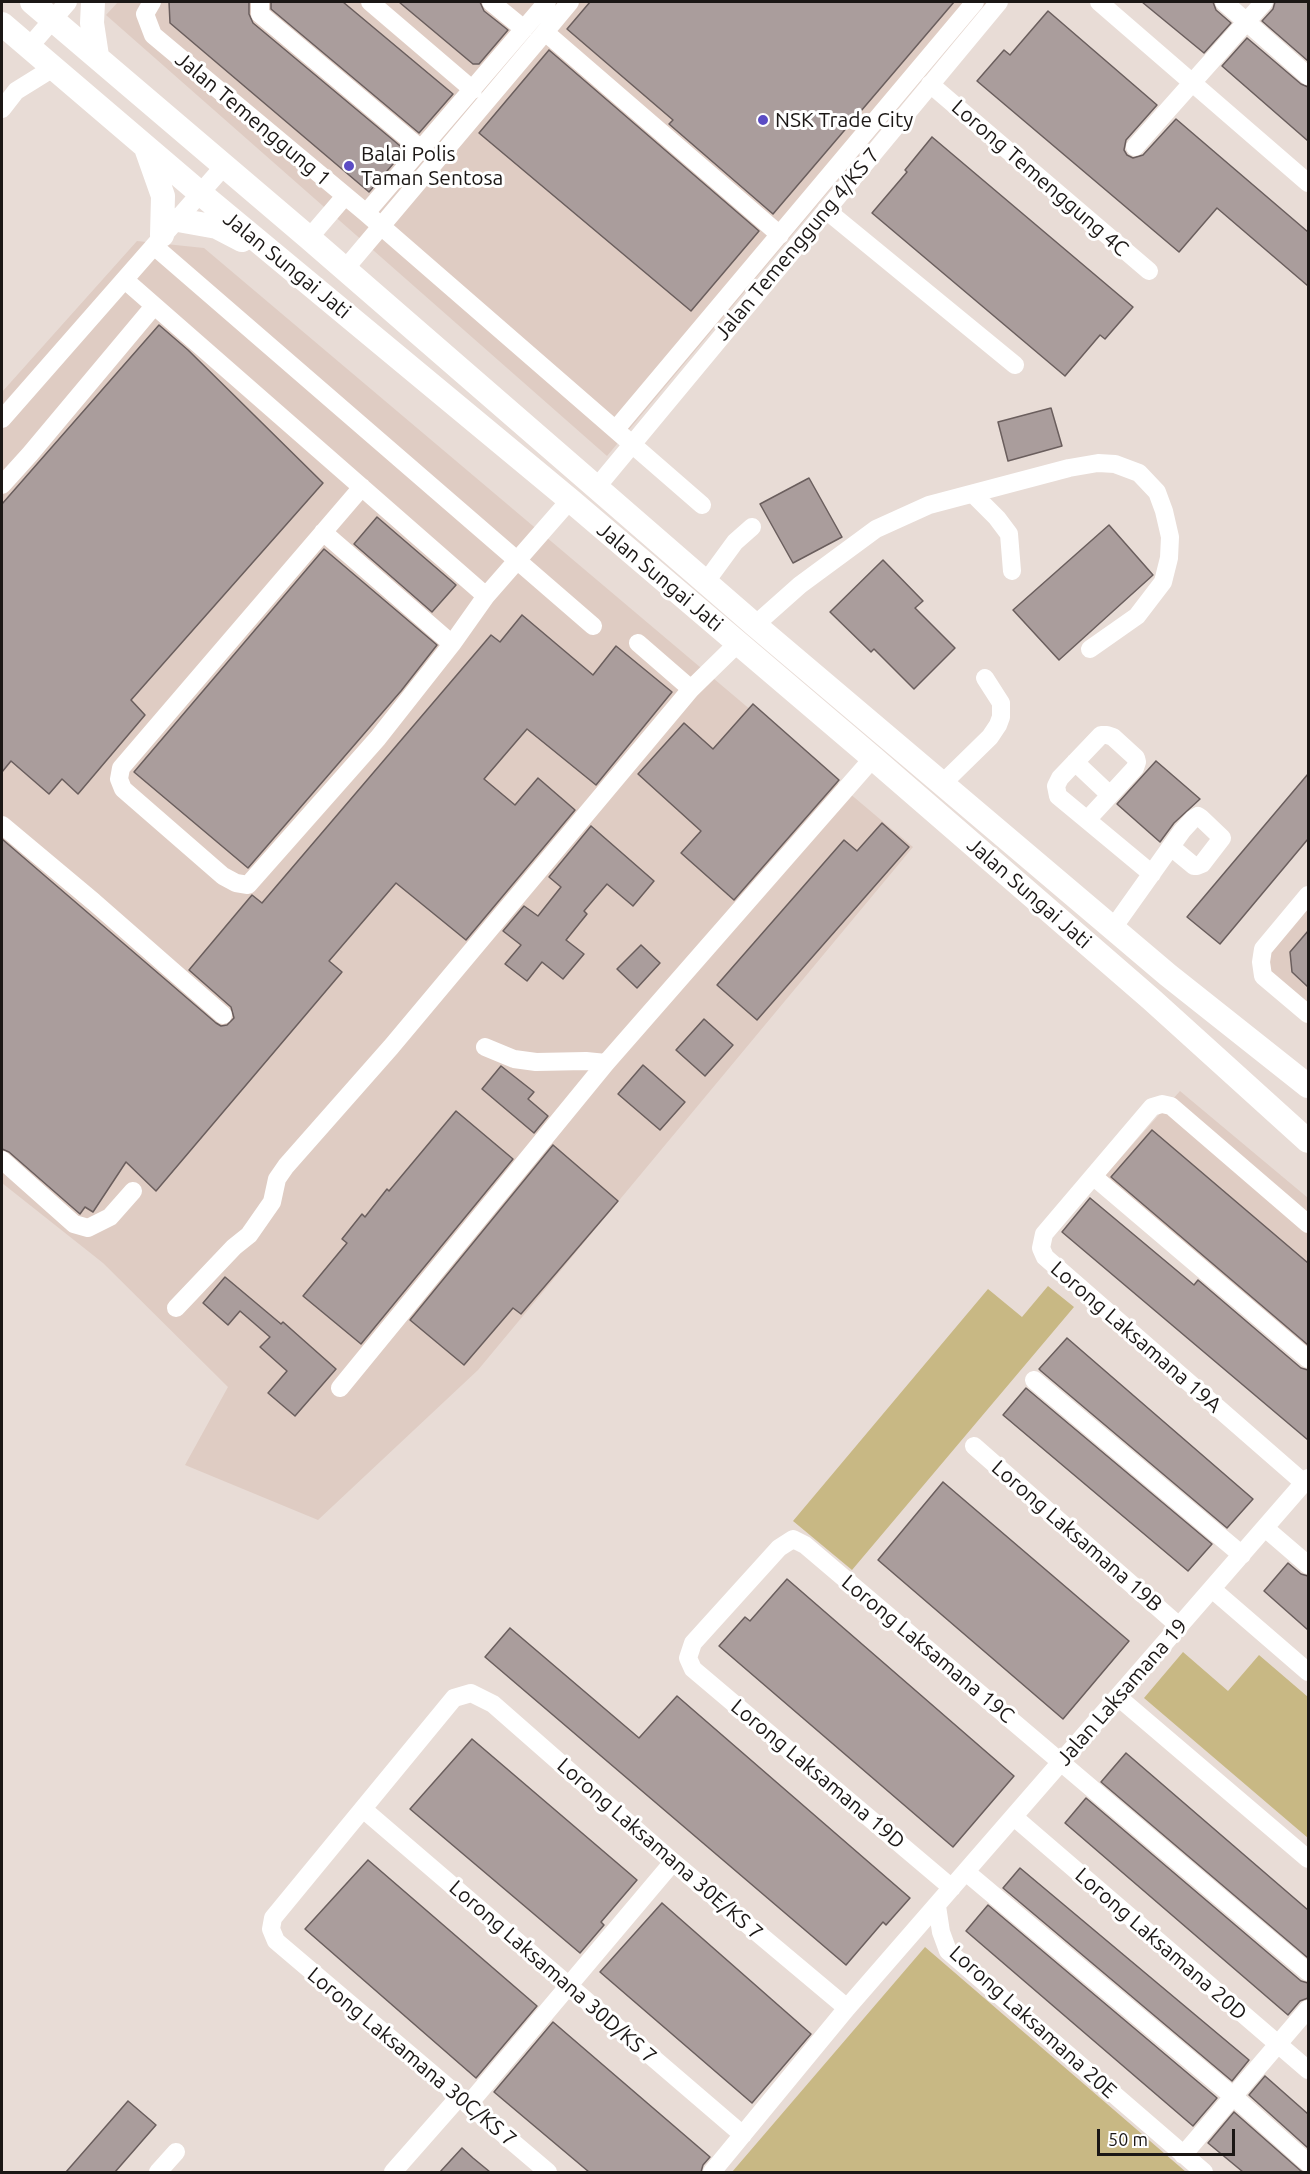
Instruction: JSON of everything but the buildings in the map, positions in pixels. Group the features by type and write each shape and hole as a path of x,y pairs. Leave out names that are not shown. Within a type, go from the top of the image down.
{"main road":[{"name":"Jalan Sungai Jati","path":"32,2 61,10 97,56 705,583 1168,975 1308,1086"},
{"path":"93,2 92,22 97,56"},
{"name":"Jalan Sungai Jati","path":"2,26 570,500 873,758 1142,991 1308,1141"},
{"path":"146,148 163,196 165,234 217,226 286,263"}],"street":[{"name":"Jalan Temenggung 1","path":"152,2 145,14 153,35 366,213 702,506"},
{"path":"260,2 260,14 422,150"},
{"path":"370,2 473,90"},
{"path":"491,2 524,29"},
{"path":"366,213 547,2"},
{"path":"345,269 570,2"},
{"path":"616,429 975,2"},
{"name":"Jalan Temenggung 4/KS 7","path":"596,488 999,2"},
{"path":"1099,2 1308,183"},
{"path":"1224,2 1308,76"},
{"path":"1135,147 1264,2"},
{"path":"29,47 61,10"},
{"path":"545,32 780,235"},
{"path":"2,109 16,90 53,68"},
{"name":"Lorong Temenggung 4C","path":"930,84 1149,272"},
{"path":"2,419 225,165"},
{"path":"309,238 345,196"},
{"path":"826,210 1015,365"},
{"path":"165,234 518,560 593,626"},
{"path":"125,280 486,596"},
{"path":"2,484 30,454 154,306"},
{"path":"755,626 800,585 876,529 928,505 1069,468 1098,463 1115,464 1139,474 1157,492 1170,537 1169,558 1163,582 1137,616 1090,650"},
{"path":"362,487 121,768 119,779 123,789 214,868 236,884 248,885 378,738 452,644 486,596 570,500"},
{"path":"973,494 1009,534 1012,571"},
{"path":"705,583 735,542 752,527"},
{"path":"323,532 452,644"},
{"path":"638,643 691,689"},
{"path":"176,1308 234,1247 249,1235 272,1202 277,1179 286,1166 392,1047 691,689 738,643"},
{"path":"943,783 990,737 998,725 1001,717 1001,703 985,678"},
{"path":"1087,820 1135,768 1137,762 1136,758 1113,737 1101,735 1060,778 1056,786 1058,796 1152,874"},
{"path":"340,1388 606,1063 873,758"},
{"path":"1075,762 1110,795"},
{"path":"2,825 223,1015"},
{"path":"1113,928 1171,848"},
{"path":"1308,895 1263,949 1261,962 1263,976 1308,1014"},
{"path":"485,1047 513,1059 537,1062 606,1063"},
{"name":"Lorong Laksamana 19A","path":"1306,1480 1045,1257 1041,1248 1044,1234 1152,1107 1162,1104 1171,1106 1308,1224"},
{"path":"2,1160 74,1224 88,1228 110,1217 133,1191"},
{"path":"1094,1177 1308,1359"},
{"path":"1034,1380 1242,1555"},
{"name":"Lorong Laksamana 19B","path":"974,1446 1179,1626"},
{"name":"Jalan Laksamana 19","path":"712,2172 848,2008 1306,1480"},
{"path":"1265,1528 1308,1565"},
{"name":"Lorong Laksamana 19D","path":"793,1539 779,1548 693,1643 688,1658 693,1668 952,1888"},
{"name":"Lorong Laksamana 19C","path":"793,1539 805,1545 1308,1972"},
{"path":"1212,1589 1308,1672"},
{"name":"Lorong Laksamana 30E/KS 7","path":"363,1809 454,1698 471,1693 493,1704 673,1862 848,2008"},
{"path":"1118,1697 1308,1859"},
{"name":"Lorong Laksamana 30C/KS 7","path":"363,1809 273,1918 271,1929 276,1941 548,2172"},
{"name":"Lorong Laksamana 30D/KS 7","path":"363,1809 743,2135"},
{"name":"Lorong Laksamana 20D","path":"1014,1816 1308,2070"},
{"path":"393,2172 463,2101 568,1986 673,1862"},
{"path":"966,1872 1234,2097 1308,2163"},
{"name":"Lorong Laksamana 20E","path":"936,1906 948,1952 1204,2172"},
{"path":"1183,2155 1308,2009"},
{"path":"158,2172 176,2152"}],"shaded area":[{"path":"118,2 987,2 607,456 106,15"},
{"path":"137,241 204,248 913,847 478,1370 318,1520 185,1465 228,1387 103,1263 2,1183 2,392"},
{"path":"1308,906 1308,1004 1270,972 1270,952"},
{"path":"1180,1091 1308,1198 1308,1355 1102,1179"},
{"path":"1048,1286 1074,1307 852,1570 793,1521 988,1289 1022,1317"},
{"path":"1183,1652 1228,1691 1259,1655 1308,1697 1308,1838 1144,1698"},
{"path":"925,1947 1186,2172 732,2172"}],"place":[{"name":"NSK Trade City","path":"763,120"},
{"name":"Balai Polis Taman Sentosa","path":"349,166"}]}
